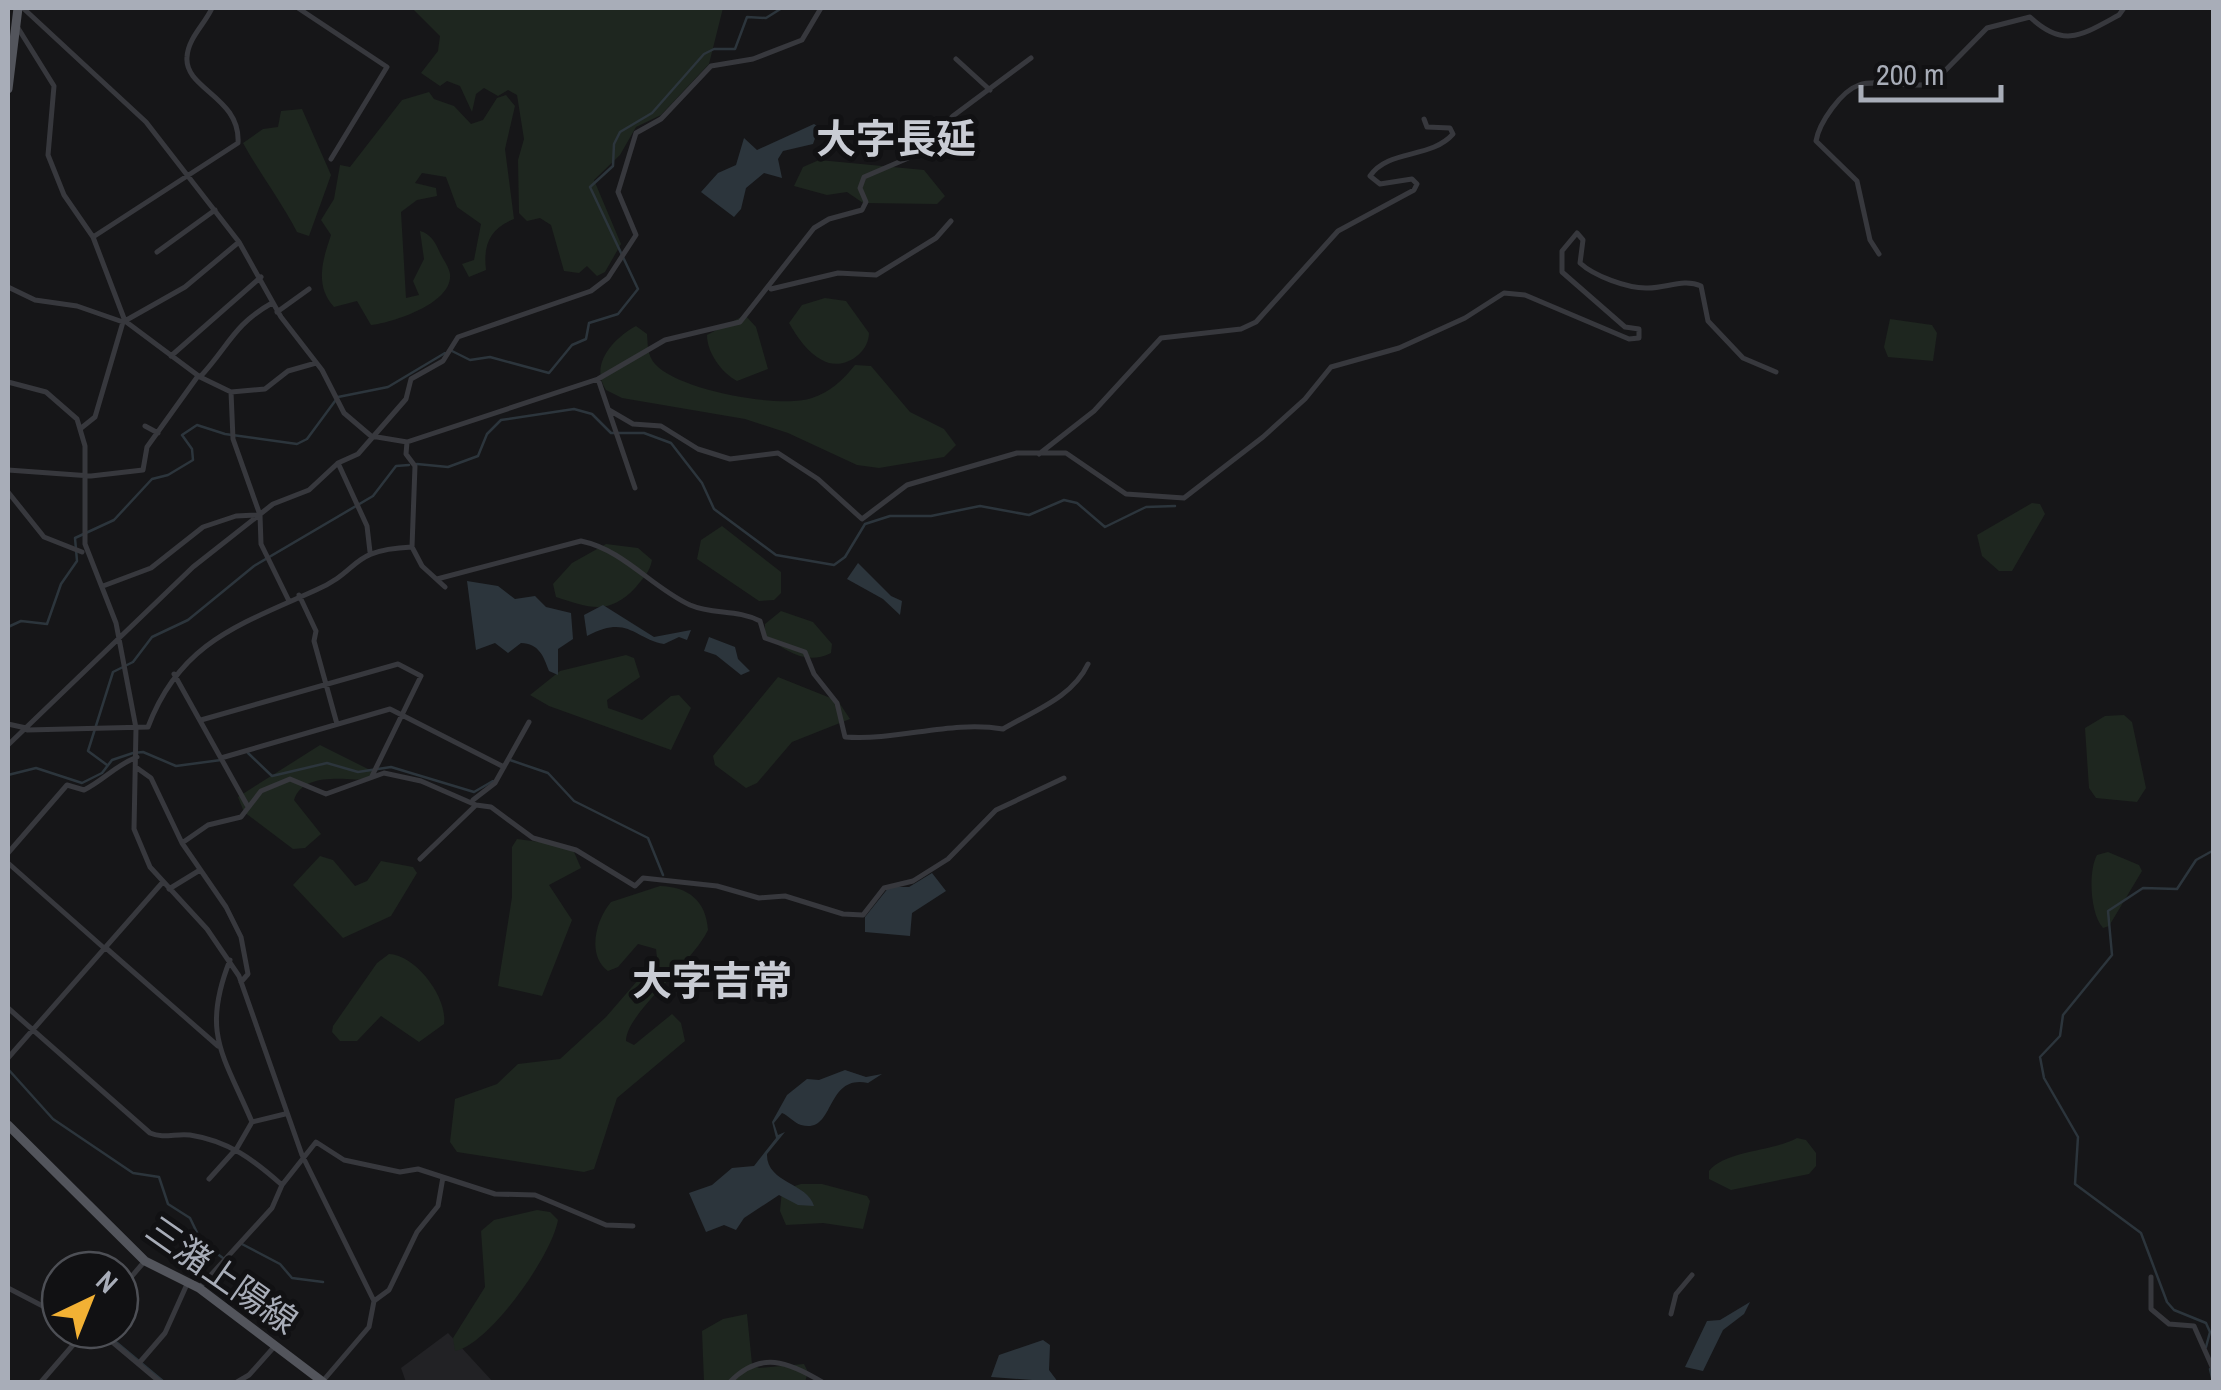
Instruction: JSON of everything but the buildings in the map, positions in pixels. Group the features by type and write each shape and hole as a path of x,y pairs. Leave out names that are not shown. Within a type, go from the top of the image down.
{"main road":[{"path":"8,89 21,8"},
{"name":"三潴上陽線","path":"8,1124 145,1261 199,1288 322,1382"}],"street":[{"path":"21,8 146,122 189,175 239,242 277,312 316,363 344,413 371,436 407,442 598,379 665,340 740,322 819,224 862,210 866,202 860,188 864,177 920,154 953,116 1031,58"},
{"path":"93,237 238,138 229,107 192,76 188,65 193,38 212,8"},
{"path":"298,8 387,67 330,159"},
{"path":"8,744 119,643 193,567 274,504 309,490 338,463 358,454 406,399 412,379 448,352 458,337 591,291 608,278 636,235 618,192 636,133 661,120 711,66 753,59 802,40 821,8"},
{"path":"1879,254 1870,240 1857,181 1816,141 1825,119 1850,91 1860,84 1932,84 1997,22 2030,16 2054,36 2069,38 2119,15 2124,8"},
{"path":"16,26 51,79 55,102 48,155 64,194 93,237 124,321 95,418 80,429"},
{"path":"956,59 990,90"},
{"path":"1039,454 1094,411 1161,338 1241,328 1256,322 1338,231 1414,190 1417,184 1412,179 1380,184 1370,176 1380,165 1440,146 1452,134 1450,128 1427,126 1424,120"},
{"path":"156,252 215,210"},
{"path":"768,290 838,273 876,276 936,238 951,221"},
{"path":"609,410 634,424 661,426 698,449 730,460 778,454 818,479 862,519 900,489 920,479 1017,453 1072,455 1126,494 1184,498 1306,399 1330,367 1400,348 1466,318 1504,293 1525,295 1629,340 1639,338 1639,329 1626,327 1562,272 1562,251 1577,234 1583,240 1580,263 1590,271 1643,288 1688,282 1701,286 1708,321 1743,358 1776,372"},
{"path":"124,321 185,287 239,242"},
{"path":"166,247 172,255"},
{"path":"171,356 261,278"},
{"path":"8,287 34,300 77,306 124,321 199,377 231,392 264,389 288,371 316,363"},
{"path":"277,312 309,288"},
{"path":"8,470 84,476 143,470 147,447 199,377 223,353 234,328 272,303"},
{"path":"598,379 635,488"},
{"path":"8,382 56,397 80,429 85,446 85,544 119,643 136,728 134,830 162,883 230,960 242,982 302,1156 374,1302 369,1327 322,1382"},
{"path":"231,392 233,440 260,515 262,544 289,600"},
{"path":"146,426 158,433"},
{"path":"407,442 406,454 416,466 412,547 422,566 446,586"},
{"path":"338,463 367,526 370,552"},
{"path":"8,492 44,537 82,552"},
{"path":"102,586 152,568 204,527 236,516 260,515"},
{"path":"437,579 581,541 595,544 632,562 688,604 748,615 760,621 766,638 805,652 814,674 837,703 845,737 958,731 978,724 1003,729 1028,712 1055,702 1088,664"},
{"path":"8,724 25,729 148,727 174,674 200,648 289,600 314,592 370,552 412,547"},
{"path":"300,595 316,632 314,641 337,724"},
{"path":"200,720 398,664 422,676 372,776"},
{"path":"174,674 247,804"},
{"path":"221,758 390,710 504,768"},
{"path":"420,860 475,802 475,795 495,783 529,722"},
{"path":"8,853 67,785 84,790 137,754"},
{"path":"136,768 150,778 182,844 241,937 248,974 242,982"},
{"path":"182,844 208,824 241,817 247,804 274,783 290,779 326,794 384,772 491,807 532,838 570,848 634,886 643,878 657,883 691,882 759,898 785,896 842,914 862,915 884,888 913,881 948,859 996,810 1064,778"},
{"path":"8,863 220,1048"},
{"path":"168,890 200,870"},
{"path":"8,1058 162,883"},
{"path":"230,960 213,1026 252,1122"},
{"path":"8,1008 150,1133 160,1137 188,1134 236,1148 282,1185"},
{"path":"209,1180 252,1122 285,1114"},
{"path":"199,1288 272,1208 282,1185 316,1142 344,1160 400,1172 418,1169 495,1194 556,1201 606,1224 633,1226"},
{"path":"374,1302 389,1290 416,1232 438,1206 442,1177"},
{"path":"140,1267 145,1261"},
{"path":"1671,1314 1676,1294 1692,1276"},
{"path":"2151,1277 2152,1309 2169,1324 2194,1326 2214,1370"},
{"path":"140,1362 165,1333 188,1282"},
{"path":"8,1288 40,1305"},
{"path":"237,1382 276,1345"},
{"path":"41,1382 69,1350"},
{"path":"124,1350 160,1382"},
{"path":"730,1382 740,1372 766,1360 779,1361 822,1382"}],"shaded area":[{"path":"412,8 723,8 709,64 661,115 636,127 620,155 594,180 621,244 605,272 597,276 587,266 579,273 564,271 551,225 540,218 527,221 519,213 518,160 524,139 517,95 508,90 498,96 484,88 476,94 472,112 460,86 447,81 440,86 421,73 438,51 440,36"},
{"path":"429,92 434,99 454,106 471,124 483,120 497,98 506,95 515,106 505,149 514,219 490,238 486,270 469,277 462,264 474,260 481,224 457,207 446,177 422,173 415,183 436,188 437,196 417,200 401,212 406,298 419,295 413,281 424,259 420,231 436,245 450,274 448,284 442,294 420,309 371,325 357,301 334,307 328,299 322,272 331,235 321,220 334,199 340,165 350,167 402,100"},
{"path":"302,109 331,175 309,236 297,232 243,143 263,129 278,127 281,111"},
{"path":"814,124 819,127 813,144 783,151 778,159 782,178 764,173 746,188 741,209 734,217 701,192 718,173 736,165 744,138 757,150"},
{"path":"819,160 924,170 945,196 937,204 863,203 847,192 827,195 794,186 803,167"},
{"path":"825,298 846,301 869,333 864,348 846,362 830,363 817,357 789,323 802,305"},
{"path":"745,315 756,327 768,369 737,381 716,362 707,335"},
{"path":"1890,319 1932,325 1937,333 1933,361 1888,357 1884,347"},
{"path":"636,326 647,334 652,361 667,373 730,395 777,401 812,398 836,385 855,365 871,366 910,412 944,429 956,445 944,457 879,468 857,465 788,433 745,419 622,398 606,390 600,371 612,345"},
{"path":"2032,503 2040,504 2045,514 2012,571 1999,571 1982,556 1977,535"},
{"path":"722,526 781,572 781,593 774,600 759,601 697,559 701,540"},
{"path":"606,544 638,548 652,560 636,587 608,606 556,597 553,584 572,563"},
{"path":"858,563 891,596 902,601 900,615 883,599 847,579"},
{"path":"467,581 498,586 515,599 535,596 546,607 571,613 573,639 558,649 558,675 549,671 540,651 527,644 521,643 508,653 495,643 476,650"},
{"path":"603,605 654,637 691,630 687,640 679,637 664,644 621,627 587,636 584,615"},
{"path":"781,611 813,622 832,644 831,653 804,657 765,637 765,624"},
{"path":"709,637 735,647 738,659 750,671 741,675 716,655 704,651"},
{"path":"626,655 634,658 640,677 607,700 608,708 642,720 671,696 679,695 691,708 671,750 549,706 530,695 560,671"},
{"path":"778,677 838,701 850,719 792,742 757,783 746,788 715,765 713,756"},
{"path":"2124,715 2132,722 2146,788 2137,802 2096,798 2089,788 2085,728 2105,716"},
{"path":"320,745 374,772 371,780 327,779 299,791 294,800 321,834 305,848 293,849 244,812 238,797"},
{"path":"517,839 555,844 574,852 581,868 549,885 572,920 542,996 498,986 512,897 512,847"},
{"path":"2108,852 2139,865 2142,871 2109,926 2103,928 2095,913 2092,881 2097,855"},
{"path":"320,856 333,860 355,886 367,881 381,861 413,867 417,873 391,916 343,938 293,885"},
{"path":"932,873 946,891 912,913 910,936 865,932 865,917 889,887 909,887"},
{"path":"660,886 694,897 704,911 708,930 637,1017 626,1041 634,1045 672,1014 681,1023 685,1041 617,1098 594,1169 584,1172 457,1152 450,1142 455,1099 497,1084 518,1064 560,1059 606,1017 657,958 656,949 638,944 618,967 608,971 597,957 596,938 611,902"},
{"path":"389,954 410,962 428,980 441,1002 444,1024 419,1042 381,1016 357,1041 340,1041 332,1032 333,1026 377,963"},
{"path":"845,1070 866,1077 882,1074 868,1083 844,1087 826,1114 812,1126 798,1124 782,1113 774,1123 778,1135 785,1132 767,1154 768,1164 804,1192 814,1206 798,1205 779,1195 744,1218 736,1230 724,1225 706,1232 689,1193 712,1185 732,1168 754,1166 776,1138 772,1122 787,1095 807,1079 819,1080"},
{"path":"1797,1138 1806,1140 1816,1153 1816,1166 1809,1174 1731,1190 1709,1179 1709,1171 1726,1159"},
{"path":"801,1184 822,1184 867,1196 870,1201 863,1229 823,1223 786,1225 780,1211 782,1190"},
{"path":"537,1210 550,1212 558,1220 532,1275 485,1332 455,1351 453,1338 485,1287 481,1231 494,1220"},
{"path":"1750,1302 1744,1314 1723,1330 1703,1371 1685,1367 1707,1321 1720,1320"},
{"path":"747,1314 752,1364 759,1368 804,1364 808,1372 805,1382 704,1382 702,1331 723,1319"},
{"path":"448,1333 493,1382 406,1382 401,1368"},
{"path":"1043,1340 1050,1345 1049,1370 1058,1382 991,1377 999,1355"}],"waterway":[{"path":"452,351 470,360 490,357 549,373 572,345 586,339 589,323 618,314 638,289 590,187 613,166 614,144 620,132 652,113 704,54 714,49 735,49 747,17 766,18 782,8"},
{"path":"8,627 21,621 47,624 61,584 77,561 75,538 114,520 152,479 168,475 193,460 192,449 182,435 197,425 225,434 297,444 307,439 338,397 388,387 445,353"},
{"path":"417,464 448,467 478,456 487,434 501,420 574,409 592,414 611,433 644,433 671,443 702,483 714,509 776,555 834,565 845,557 865,524 890,516 931,516 980,506 1029,515 1064,500 1077,503 1105,527 1146,507 1175,506"},
{"path":"107,765 88,751 113,672 133,662 152,637 188,620 254,566 373,496 396,466 409,465"},
{"path":"8,775 36,768 82,783 102,773 112,760 143,752 176,766 221,760"},
{"path":"248,753 272,776 327,763 358,772 391,767 474,792 493,781"},
{"path":"510,760 548,773 574,801 648,838 663,875"},
{"path":"2206,1347 2210,1332 2206,1323 2174,1310 2167,1302 2141,1233 2075,1184 2078,1137 2044,1078 2040,1057 2060,1036 2063,1015 2112,955 2108,911 2143,888 2177,889 2196,860 2214,850"},
{"path":"8,1069 53,1119 133,1173 159,1177 168,1204 190,1218 202,1243 223,1258"},
{"path":"240,1243 280,1264 292,1278 323,1282"},
{"path":"126,1350 164,1382"},
{"path":"2210,1369 2213,1382"}],"district":[{"name":"大字長延","path":"896,138"},
{"name":"大字吉常","path":"712,980"}]}
